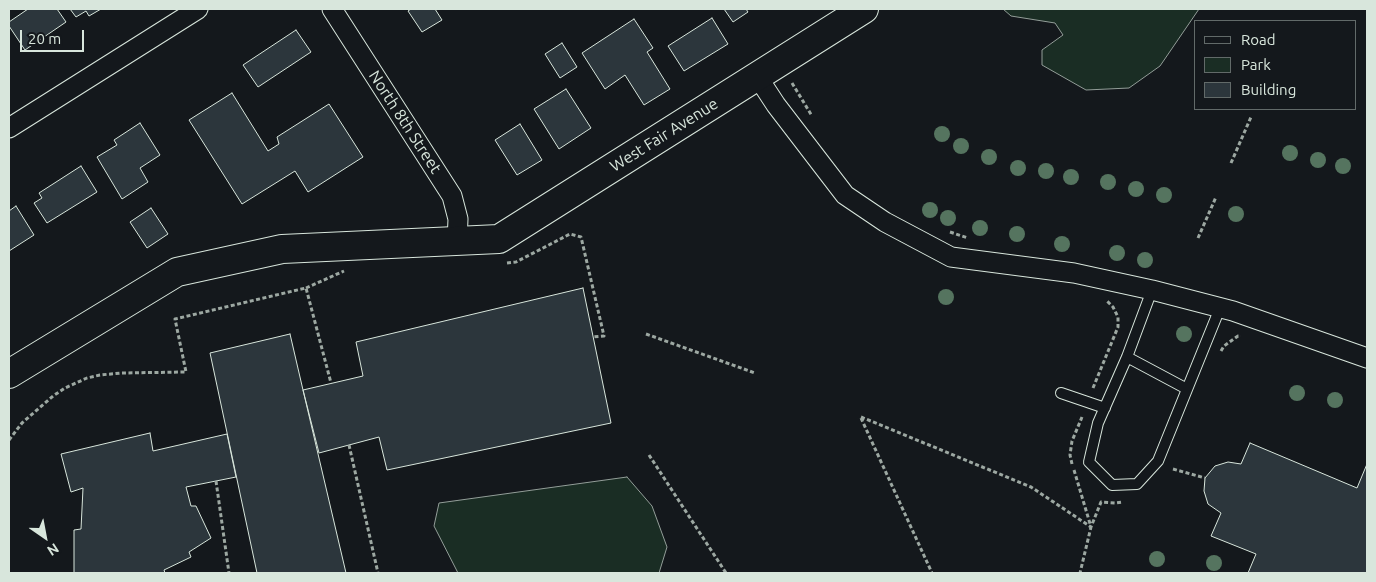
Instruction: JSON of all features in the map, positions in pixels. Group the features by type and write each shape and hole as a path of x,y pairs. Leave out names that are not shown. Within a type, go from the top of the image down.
{"street":[{"path":"9,128 198,9"},
{"name":"North 8th Street","path":"332,9 452,196 458,219 457,242"},
{"name":"West Fair Avenue","path":"9,374 178,272 282,249 500,239 864,9"},
{"path":"768,69 776,105 845,195 884,222 951,257 1074,273 1152,290 1220,308 1367,358"}],"lane":[{"path":"1152,290 1127,357 1098,423 1089,462 1112,485 1137,484 1158,461 1220,308"},
{"path":"1127,357 1187,389"},
{"path":"1061,393 1105,408"}],"path":[{"path":"768,69 816,123"},
{"path":"1231,163 1251,116"},
{"path":"1198,238 1216,197"},
{"path":"949,232 973,239"},
{"path":"498,263 516,262 570,234 581,237 604,336 593,337"},
{"path":"9,440 22,423 53,396 87,378 121,373 186,372 175,319 306,288 347,270"},
{"path":"306,288 331,384"},
{"path":"646,334 755,373"},
{"path":"1218,355 1224,346 1238,336 1244,336"},
{"path":"932,573 861,417 1030,487 1091,527 1102,502 1115,503 1132,500"},
{"path":"348,445 378,573"},
{"path":"649,455 726,573"},
{"path":"1168,475 1173,469 1176,460"},
{"path":"1173,469 1205,478"},
{"path":"216,482 229,573"}],"green space":[{"path":"1003,9 1199,9 1160,66 1129,88 1086,90 1042,65 1042,50 1063,35 1055,23 1011,16"},
{"path":"627,477 652,506 667,547 659,573 458,573 434,526 439,503"}],"building":[{"path":"28,9 57,9 66,22 25,50 9,26 9,22"},
{"path":"70,9 101,9 89,16 86,11 76,17"},
{"path":"411,9 435,9 442,20 422,32 408,11"},
{"path":"724,9 746,9 748,12 733,22"},
{"path":"712,18 728,44 684,71 668,46"},
{"path":"634,19 653,48 647,52 670,89 644,105 625,75 605,89 582,53"},
{"path":"296,30 311,52 258,87 243,65"},
{"path":"562,43 577,67 560,78 545,54"},
{"path":"566,89 591,128 559,149 534,109"},
{"path":"232,93 268,151 279,144 277,137 329,104 363,157 308,192 295,171 242,204 189,120"},
{"path":"140,123 160,155 140,168 148,182 122,199 97,157 117,145 114,140"},
{"path":"520,124 542,160 517,175 495,140"},
{"path":"81,166 97,192 47,223 34,203 42,198 39,193"},
{"path":"16,206 34,235 9,251 9,211"},
{"path":"151,208 168,234 147,248 130,222"},
{"path":"583,288 611,423 387,470 379,437 319,453 303,390 363,376 356,342"},
{"path":"290,334 346,573 257,573 210,353"},
{"path":"150,433 153,451 227,434 236,477 186,487 191,506 196,506 211,538 189,552 191,557 164,570 165,573 74,573 74,530 81,529 83,488 71,492 61,454"},
{"path":"1250,443 1357,488 1367,464 1367,573 1248,573 1256,554 1211,536 1221,513 1208,504 1204,491 1205,478 1215,466 1228,462 1241,464"}]}
